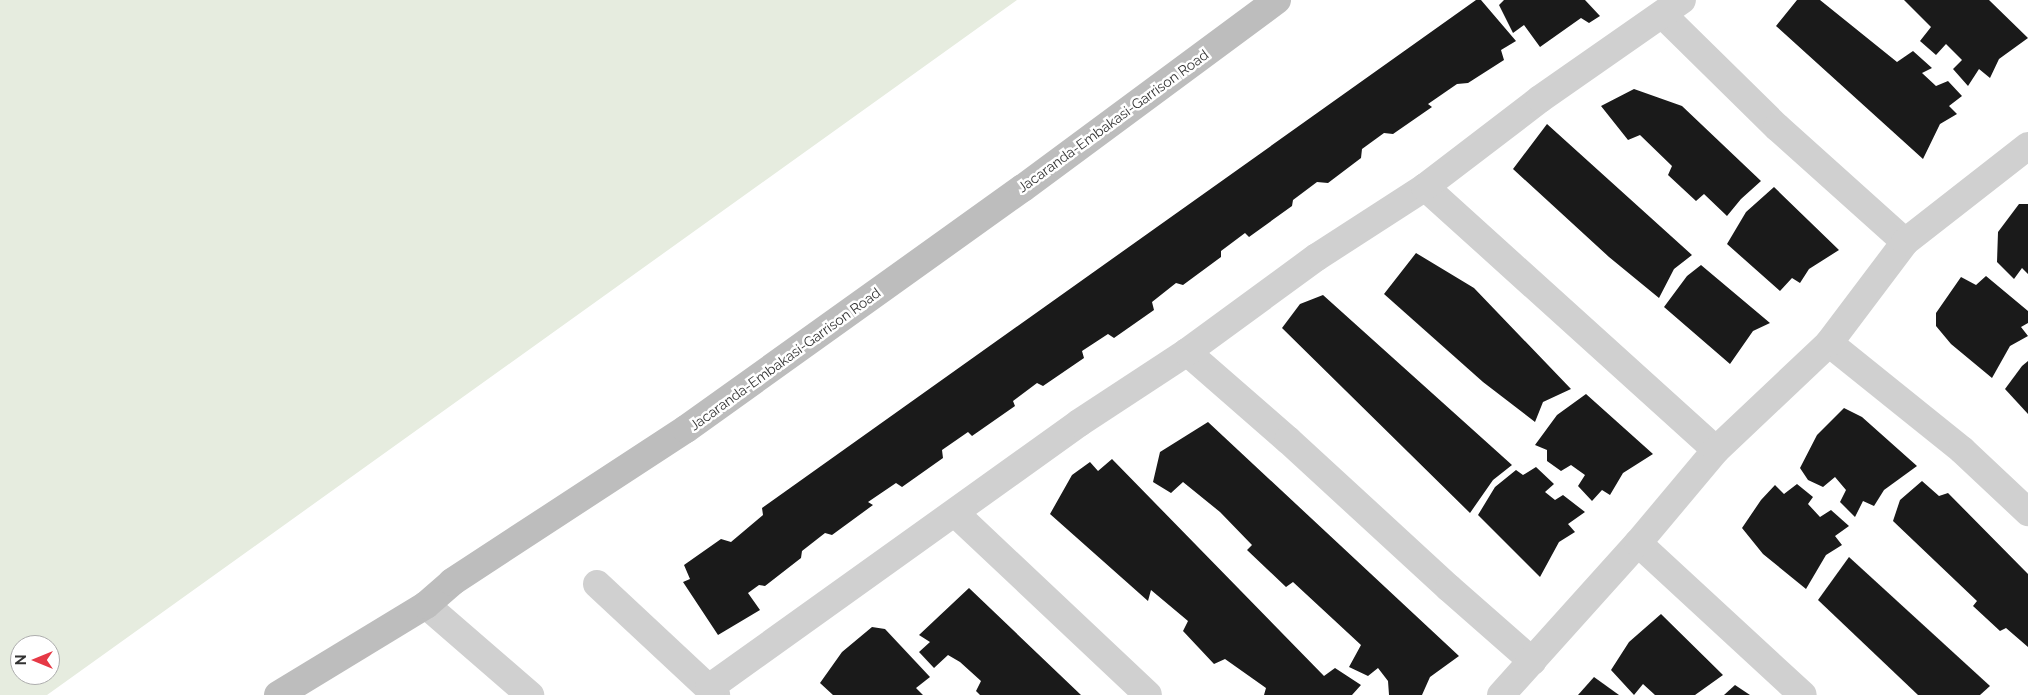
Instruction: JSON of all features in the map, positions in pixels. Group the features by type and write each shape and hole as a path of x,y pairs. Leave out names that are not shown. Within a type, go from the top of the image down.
{"street":[{"name":"Jacaranda-Embakasi-Garrison Road","path":"278,695 426,605 460,577 686,429 1023,188 1277,0"},
{"path":"597,584 713,691 1079,423 1187,352 1318,257 1425,187 1540,98 1673,8 1777,127 1905,242"},
{"path":"1502,695 1638,544 1716,450 1829,343 1905,242 2028,146"},
{"path":"1425,187 1716,450"},
{"path":"1829,343 1962,450 2028,512"},
{"path":"1187,352 1288,440 1449,588 1532,661"},
{"path":"955,513 1148,695"},
{"path":"1638,544 1803,695"},
{"path":"426,605 530,695"}],"shaded area":[{"path":"0,0 1017,0 47,695 0,695"}],"building":[{"path":"1476,0 1481,0 1516,41 1501,50 1504,60 1468,83 1457,84 1428,104 1432,107 1393,134 1384,133 1362,149 1361,158 1328,183 1317,182 1293,200 1292,206 1249,237 1245,233 1221,251 1221,257 1183,285 1176,283 1152,302 1154,310 1114,338 1108,334 1082,351 1084,358 1043,386 1037,383 1013,401 1015,406 972,436 968,432 942,450 943,458 902,487 896,483 868,502 873,505 832,535 825,533 802,551 801,558 765,586 759,585 748,593 760,610 718,635 683,582 690,579 684,565 721,539 731,542 763,515 762,508"},
{"path":"1504,0 1585,0 1600,16 1589,23 1581,18 1540,47 1524,25 1513,33 1499,5"},
{"path":"1797,0 1820,0 1897,62 1913,51 1932,68 1922,73 1936,86 1948,81 1962,96 1949,106 1957,114 1940,124 1923,159 1776,26"},
{"path":"1904,0 1989,0 2028,38 1999,59 1990,78 1979,69 1968,86 1953,69 1962,60 1946,44 1936,55 1920,41 1931,27"},
{"path":"1634,89 1682,106 1761,181 1741,199 1727,216 1704,194 1696,201 1668,175 1672,166 1640,135 1628,140 1601,106"},
{"path":"1547,124 1692,255 1674,269 1659,298 1609,257 1513,169"},
{"path":"1774,187 1839,250 1809,269 1800,283 1792,278 1780,291 1727,244 1746,212"},
{"path":"2019,204 2028,204 2028,274 2022,268 2014,279 1997,262 1998,232"},
{"path":"1416,253 1474,288 1571,389 1543,402 1535,422 1483,382 1384,294"},
{"path":"1701,265 1770,323 1753,331 1730,364 1664,307 1687,276"},
{"path":"1986,276 2028,311 2028,323 2021,327 2028,336 2010,346 1992,378 1951,344 1936,326 1936,313 1961,277 1976,285"},
{"path":"1323,295 1512,465 1493,480 1470,513 1282,328 1300,304"},
{"path":"2028,361 2028,414 2005,389"},
{"path":"1586,394 1653,454 1623,473 1610,495 1602,490 1592,501 1578,486 1585,475 1571,465 1561,471 1547,461 1547,450 1535,445 1557,415"},
{"path":"1844,408 1862,417 1917,466 1884,490 1874,506 1863,501 1855,517 1840,502 1846,490 1835,477 1823,487 1808,480 1800,468 1817,435"},
{"path":"1208,422 1459,656 1430,677 1422,695 1389,695 1388,681 1378,668 1368,676 1349,667 1361,645 1293,582 1286,587 1247,550 1252,545 1220,512 1183,482 1171,493 1153,482 1160,452"},
{"path":"1112,459 1324,676 1335,668 1361,685 1352,695 1264,695 1266,688 1225,659 1214,664 1183,631 1188,621 1151,590 1148,601 1050,514 1072,475 1090,462 1098,471"},
{"path":"1536,467 1554,484 1545,492 1555,500 1563,495 1585,512 1568,524 1575,532 1559,542 1540,577 1478,515 1495,487 1516,470 1523,475"},
{"path":"1922,481 1939,496 1948,493 2028,574 2028,647 2006,628 2000,631 1973,606 1977,601 1893,521 1900,500"},
{"path":"1797,484 1813,497 1808,504 1820,517 1831,510 1849,526 1835,536 1842,545 1826,555 1806,589 1763,554 1742,528 1761,500 1775,485 1784,494"},
{"path":"1849,557 1990,686 1980,695 1918,695 1818,600"},
{"path":"969,588 1081,695 980,695 976,691 981,681 960,662 948,655 934,668 919,652 930,642 919,635"},
{"path":"1661,614 1723,675 1695,695 1655,695 1643,684 1634,695 1611,670 1629,642"},
{"path":"872,627 885,629 930,677 916,688 923,695 833,695 820,683 842,652"},
{"path":"1594,677 1619,695 1578,695"},
{"path":"1735,685 1750,695 1724,695"}]}
